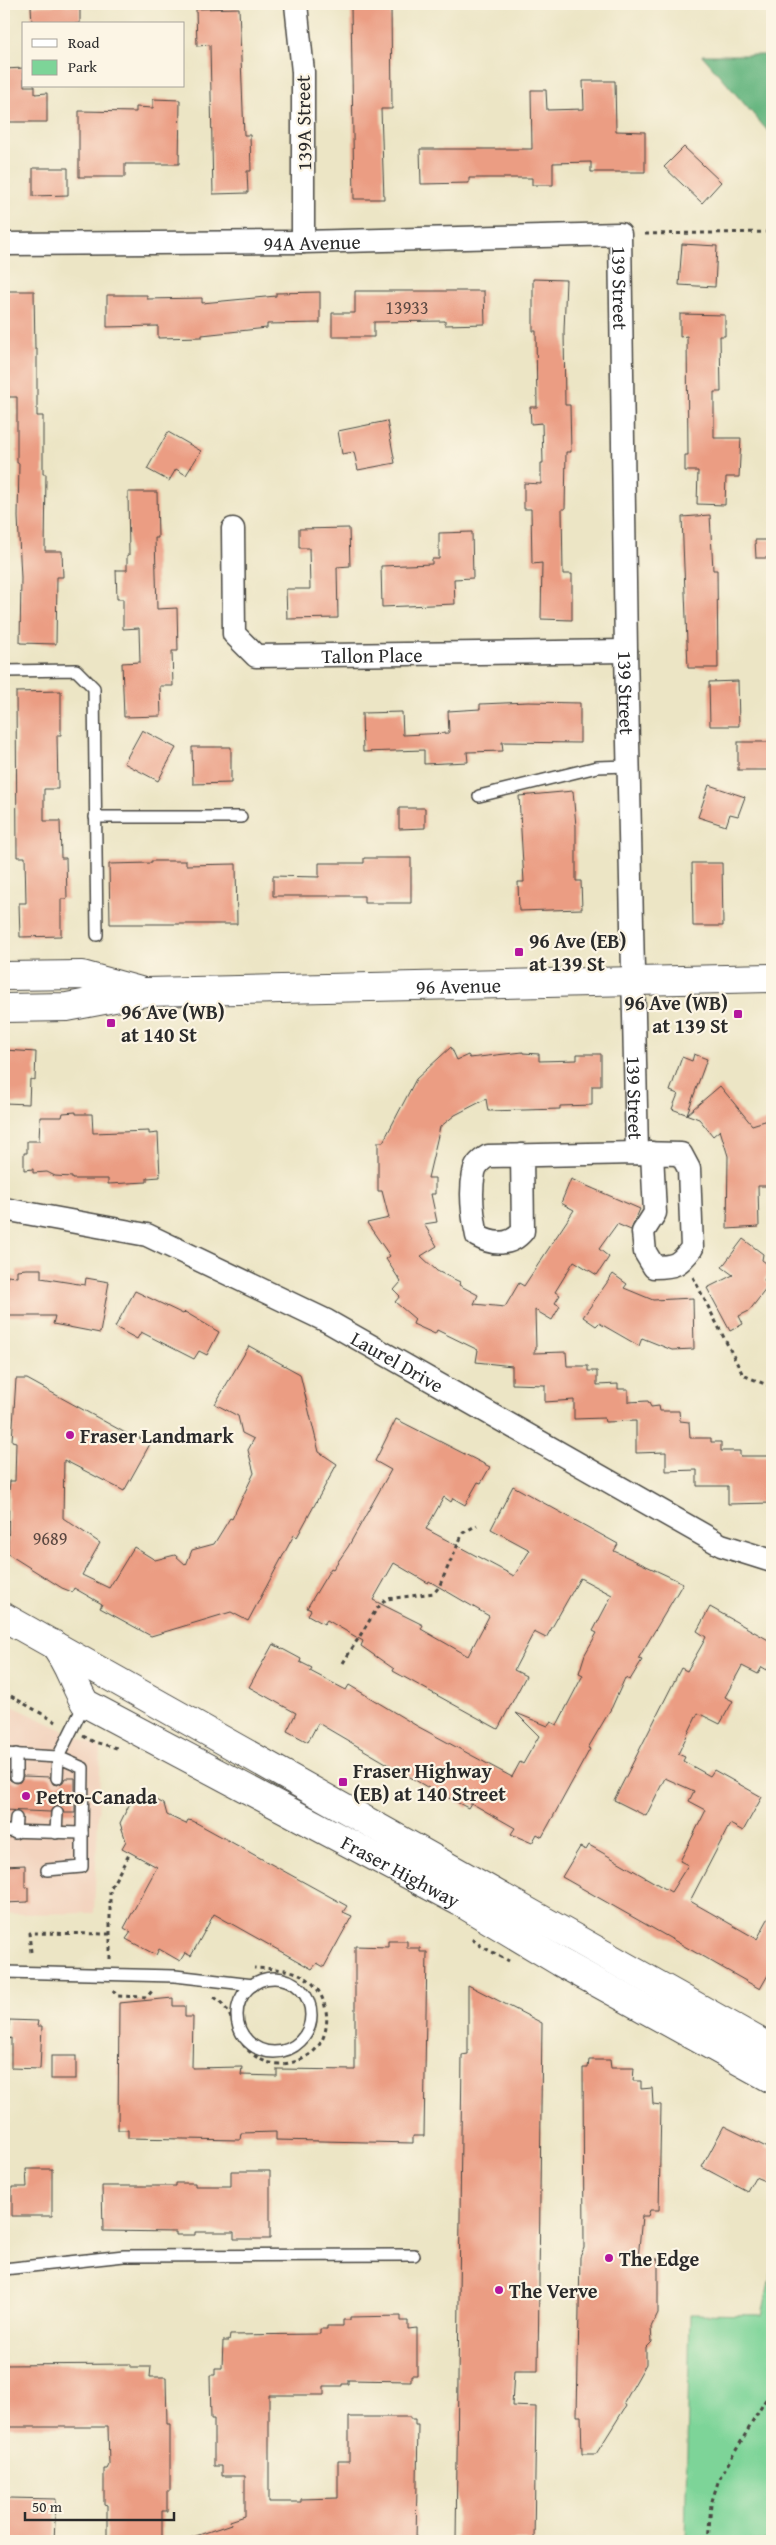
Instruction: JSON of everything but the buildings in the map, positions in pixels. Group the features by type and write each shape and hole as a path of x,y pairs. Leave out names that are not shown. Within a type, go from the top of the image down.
{"main road":[{"name":"96 Avenue","path":"4,976 82,975 146,992"},
{"name":"96 Avenue","path":"4,1008 67,1007 146,992 772,978"},
{"name":"Fraser Highway","path":"4,1617 772,2048"},
{"name":"Fraser Highway","path":"52,1644 65,1659 74,1685 85,1703 460,1902 560,1962 772,2079"}],"street":[{"name":"139A Street","path":"296,4 303,72 303,242"},
{"name":"94A Avenue","path":"4,244 303,242 620,234"},
{"name":"139 Street","path":"522,1155 645,1153 681,1154 689,1169 692,1208 692,1248 681,1262 671,1267 654,1267 645,1252 644,1232 655,1213 645,1153 633,980 620,234"},
{"name":"Tallon Place","path":"233,529 234,634 256,656 626,651"},
{"name":"Laurel Drive","path":"4,1209 147,1235 328,1322 721,1545 772,1561"}],"lane":[{"path":"4,671 76,670 94,688 97,935"},
{"path":"479,796 597,767 628,766"},
{"path":"95,817 241,817"},
{"path":"57,1778 58,1756 85,1703"},
{"path":"16,1776 10,1754 58,1756 83,1768 82,1867 47,1870"},
{"path":"56,1812 56,1833"},
{"path":"16,1818 10,1832 82,1833"},
{"path":"4,1972 175,1976 253,1985 264,1980 276,1978 288,1981 299,1987 306,1996 311,2008 308,2032 301,2042 291,2049 279,2052 261,2050 246,2039 240,2029 237,2017 239,2005 244,1994 253,1985"},
{"path":"4,2269 124,2256 414,2255"}],"path":[{"path":"644,234 772,232"},
{"path":"692,1274 743,1375 772,1388"},
{"path":"343,1663 376,1610 386,1599 434,1593 439,1587 463,1533 477,1525"},
{"path":"4,1692 94,1742"},
{"path":"110,1966 110,1889 130,1853"},
{"path":"31,1952 29,1933 110,1934"},
{"path":"211,1995 220,2001 227,2010 240,2043 250,2053 263,2061 278,2064 302,2059 320,2044 325,2032 327,2019 320,1992 310,1980 298,1973 252,1968"},
{"path":"110,1989 118,1996 147,1997 153,1990 161,1990"},
{"path":"708,2541 711,2504 719,2479 772,2389"}],"shaded area":[{"path":"4,1702 101,1748 94,1913 4,1914"}],"green space":[{"path":"702,55 772,55 772,136"},
{"path":"772,2269 772,2541 685,2541 690,2314 762,2315"}],"place":[{"name":"96 Ave (EB) at 139 St","path":"519,952"},
{"name":"96 Ave (WB) at 139 St","path":"738,1014"},
{"name":"96 Ave (WB) at 140 St","path":"111,1023"},
{"name":"Fraser Landmark","path":"70,1435"},
{"name":"Fraser Highway (EB) at 140 Street","path":"343,1782"},
{"name":"Petro-Canada","path":"26,1796"},
{"name":"The Edge","path":"609,2258"},
{"name":"The Verve","path":"499,2290"}]}
